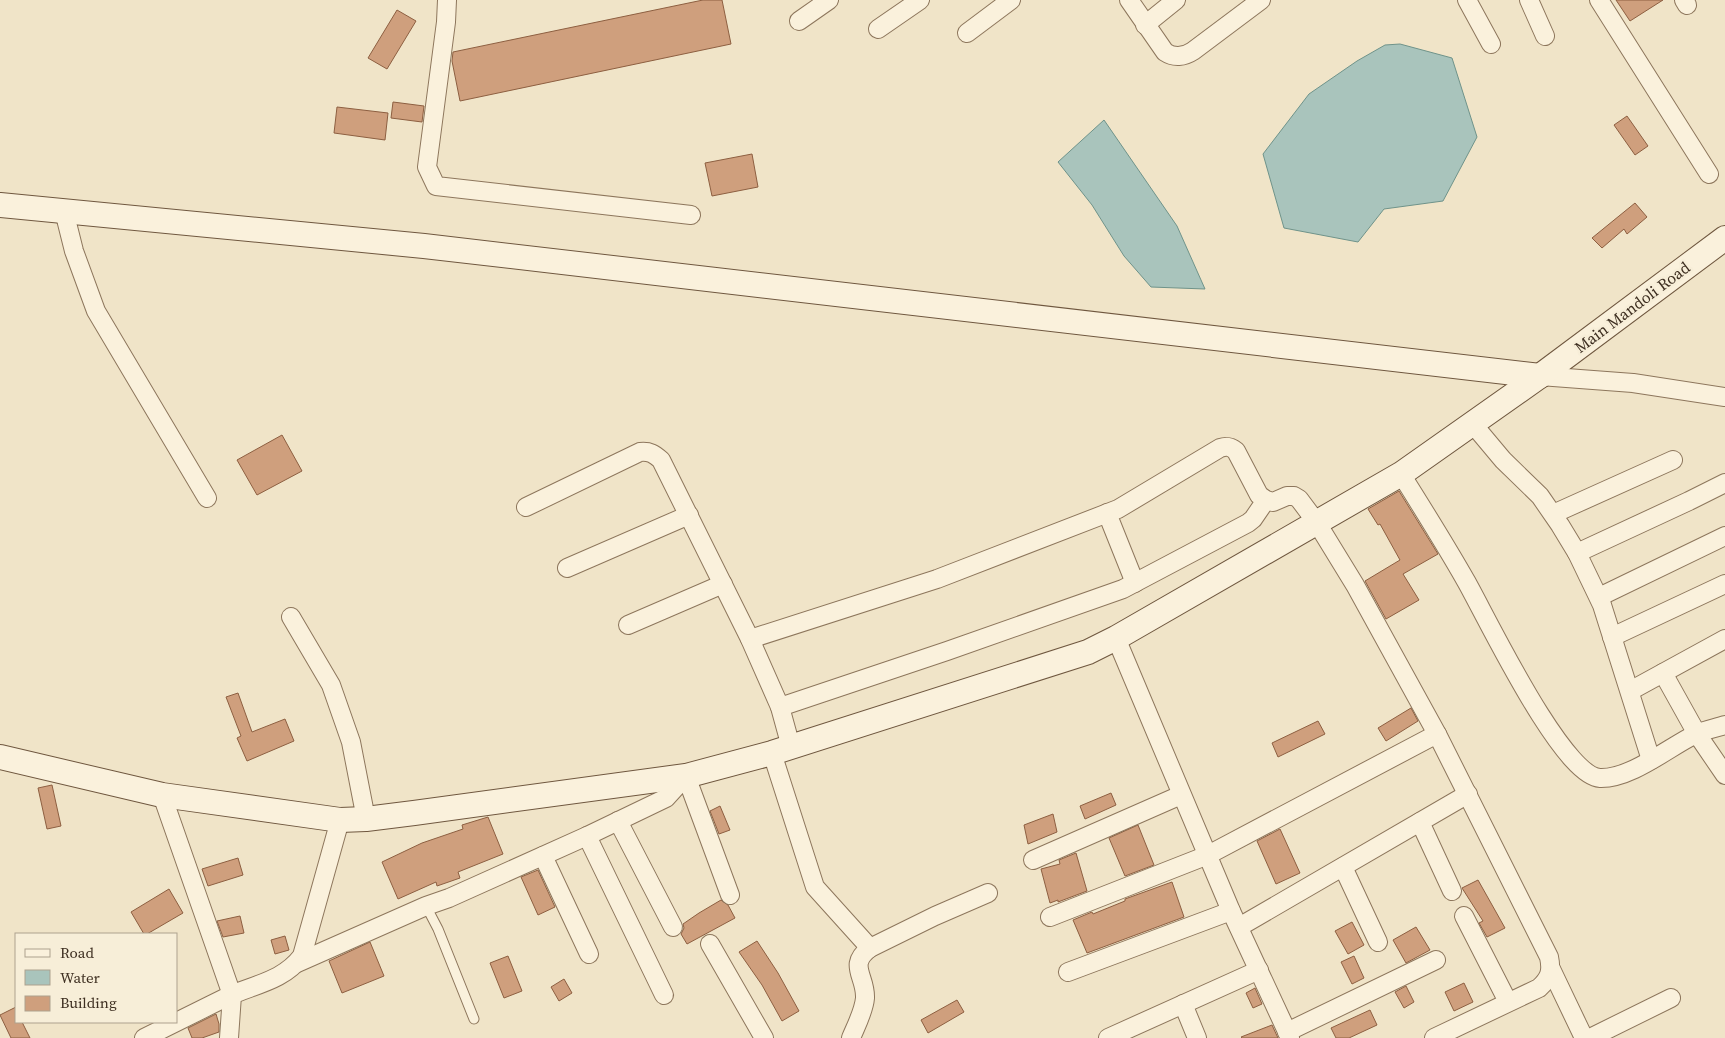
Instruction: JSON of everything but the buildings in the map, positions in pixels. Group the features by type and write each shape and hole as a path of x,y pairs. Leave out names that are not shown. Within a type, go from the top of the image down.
{"street":[{"path":"447,0 446,22 427,168 436,186 691,215"},
{"path":"799,21 829,0"},
{"path":"878,29 920,0"},
{"path":"967,33 1011,0"},
{"path":"1129,0 1145,25 1170,56 1187,55 1261,0"},
{"path":"1145,25 1176,0"},
{"path":"1467,0 1491,44"},
{"path":"1529,0 1545,36"},
{"path":"1599,0 1709,174"},
{"path":"0,205 424,246 1540,376 1633,383 1725,397"},
{"path":"64,211 74,252 96,310 207,498"},
{"name":"Main Mandoli Road","path":"0,757 162,795 340,820 366,819 686,776 782,750 1088,652 1116,638 1401,474 1540,376 1725,238"},
{"path":"1472,423 1502,460 1540,496 1578,553 1598,597 1651,760"},
{"path":"750,639 937,579 1118,509 1226,446 1236,450 1259,495 1273,502 1287,496 1294,496 1299,499 1317,523 1355,585 1468,794 1500,862 1549,957 1552,969 1584,1038"},
{"path":"526,507 640,452 648,451 655,454 661,460 750,639 780,707 782,750 815,888 870,948"},
{"path":"1553,514 1673,460"},
{"path":"1401,474 1466,580 1542,719 1578,765 1589,775 1600,778 1631,771 1697,734 1725,725"},
{"path":"1578,553 1725,483"},
{"path":"780,707 947,651 1135,583 1248,523 1266,500"},
{"path":"1107,513 1135,583"},
{"path":"567,568 689,515"},
{"path":"1598,597 1725,536"},
{"path":"628,625 723,584"},
{"path":"1612,637 1725,584"},
{"path":"291,617 331,685 351,742 366,819"},
{"path":"1116,638 1231,911 1288,1035 1436,960"},
{"path":"1630,691 1725,639"},
{"path":"1662,673 1697,734 1725,775"},
{"path":"1050,917 1208,855 1437,734"},
{"path":"297,962 426,906 449,898 587,836 666,798 686,776 730,896"},
{"path":"1239,928 1468,794"},
{"path":"162,795 232,995 229,1038"},
{"path":"1033,860 1181,795"},
{"path":"178,1021 232,995 279,977 302,956 340,820"},
{"path":"618,821 672,927"},
{"path":"1420,822 1452,891"},
{"path":"587,836 664,996"},
{"path":"542,856 589,954"},
{"path":"1343,867 1378,942"},
{"path":"851,1038 865,1000 858,960 862,954 870,948 935,916 988,893"},
{"path":"1068,972 1231,911"},
{"path":"1464,916 1508,1002"},
{"path":"710,944 764,1038"},
{"path":"1434,1038 1539,988 1547,981 1552,969"},
{"path":"1108,1038 1259,970"},
{"path":"1590,1038 1671,998"},
{"path":"1183,1004 1197,1038"},
{"path":"144,1038 175,1023"}],"lane":[{"path":"426,906 438,929 474,1019"}],"water":[{"path":"1400,44 1452,58 1477,137 1443,201 1384,209 1358,242 1284,228 1263,154 1309,94 1357,61 1385,45"},
{"path":"1104,120 1177,226 1205,289 1151,287 1124,256 1092,205 1058,162"}]}
